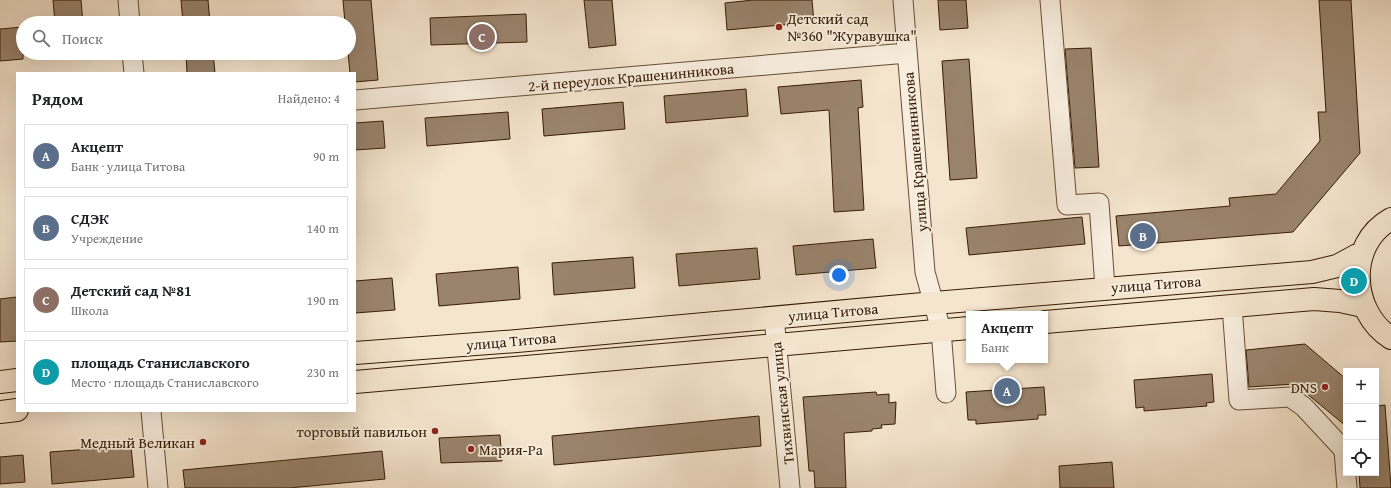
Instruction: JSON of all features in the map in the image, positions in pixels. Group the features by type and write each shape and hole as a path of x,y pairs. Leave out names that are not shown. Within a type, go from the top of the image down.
{"main road":[{"path":"1389,217 1371,236 1363,252 1359,265 1359,279 1363,306 1373,324 1391,338"},
{"name":"улица Титова","path":"356,353 517,341 1105,288 1312,272 1336,266 1363,252"},
{"name":"улица Титова","path":"1048,322 1314,299 1340,300 1363,306"},
{"name":"улица Титова","path":"356,382 966,328"},
{"path":"0,382 16,380"},
{"path":"0,412 16,410"}],"street":[{"path":"128,0 129,16"},
{"name":"улица Крашенинникова","path":"903,0 926,272 941,330 946,393"},
{"path":"1050,0 1067,205 1099,203 1105,288"},
{"name":"2-й переулок Крашенинникова","path":"356,100 907,53"},
{"path":"133,60 134,72"},
{"path":"1232,306 1239,400 1290,397 1304,407 1344,450 1347,488"},
{"name":"Тихвинская улица","path":"774,317 790,488"},
{"path":"151,412 158,488"}],"building":[{"path":"53,0 81,0 82,16 54,16"},
{"path":"181,0 208,0 209,16 182,16"},
{"path":"343,0 371,0 378,80 356,82 356,72 350,72 349,60 356,60 356,16 344,16"},
{"path":"584,0 612,0 616,45 589,48"},
{"path":"753,0 812,0 814,22 727,30 725,3"},
{"path":"938,0 966,0 968,28 940,30"},
{"path":"1319,0 1351,0 1360,153 1293,232 1119,246 1116,216 1230,206 1229,198 1276,194 1320,141 1318,112 1326,112"},
{"path":"526,14 527,42 431,45 430,18"},
{"path":"16,28 16,60 0,61 0,29"},
{"path":"1091,48 1099,167 1075,168 1065,49"},
{"path":"969,59 977,178 950,180 942,61"},
{"path":"186,60 214,60 215,72 187,72"},
{"path":"861,80 863,107 858,108 864,210 834,212 829,110 781,114 778,87"},
{"path":"746,89 748,116 666,123 664,96"},
{"path":"623,102 625,129 544,136 542,109"},
{"path":"508,112 510,139 427,146 425,118"},
{"path":"383,121 385,148 356,150 356,123"},
{"path":"1082,217 1085,244 969,255 966,228"},
{"path":"873,239 876,268 796,275 793,246"},
{"path":"757,248 760,279 679,286 676,254"},
{"path":"633,257 635,288 554,295 552,263"},
{"path":"518,267 520,299 439,306 436,274"},
{"path":"392,278 395,310 356,313 356,281"},
{"path":"16,297 16,341 0,342 0,299"},
{"path":"1305,344 1343,376 1343,424 1295,384 1249,387 1246,350"},
{"path":"1212,374 1214,402 1206,403 1207,406 1144,411 1144,407 1136,408 1134,380"},
{"path":"1044,387 1046,415 1038,415 1038,419 976,424 976,420 968,420 966,392"},
{"path":"876,392 877,395 889,394 889,403 896,402 895,424 881,425 882,428 872,429 872,431 844,433 846,488 815,488 814,471 809,471 803,397"},
{"path":"1385,405 1391,488 1360,488 1359,476 1379,476 1379,406"},
{"path":"759,416 761,446 554,465 552,436"},
{"name":"Мария-Ра","path":"500,435 502,461 441,463 439,438"},
{"path":"131,446 134,477 52,484 50,452"},
{"path":"382,451 385,479 289,488 185,488 183,470"},
{"path":"23,455 25,482 0,484 0,457"},
{"path":"1112,462 1114,488 1060,488 1059,466"}],"place":[{"name":"Детский сад №360 \"Журавушка\"","path":"779,27"},
{"name":"Детский сад №81","path":"482,37"},
{"name":"СДЭК","path":"1143,236"},
{"name":"площадь Станиславского","path":"1354,281"},
{"name":"DNS","path":"1325,387"},
{"name":"Акцепт","path":"1007,391"},
{"name":"торговый павильон","path":"435,431"},
{"name":"Медный Великан","path":"203,442"},
{"name":"Мария-Ра","path":"471,449"}]}
